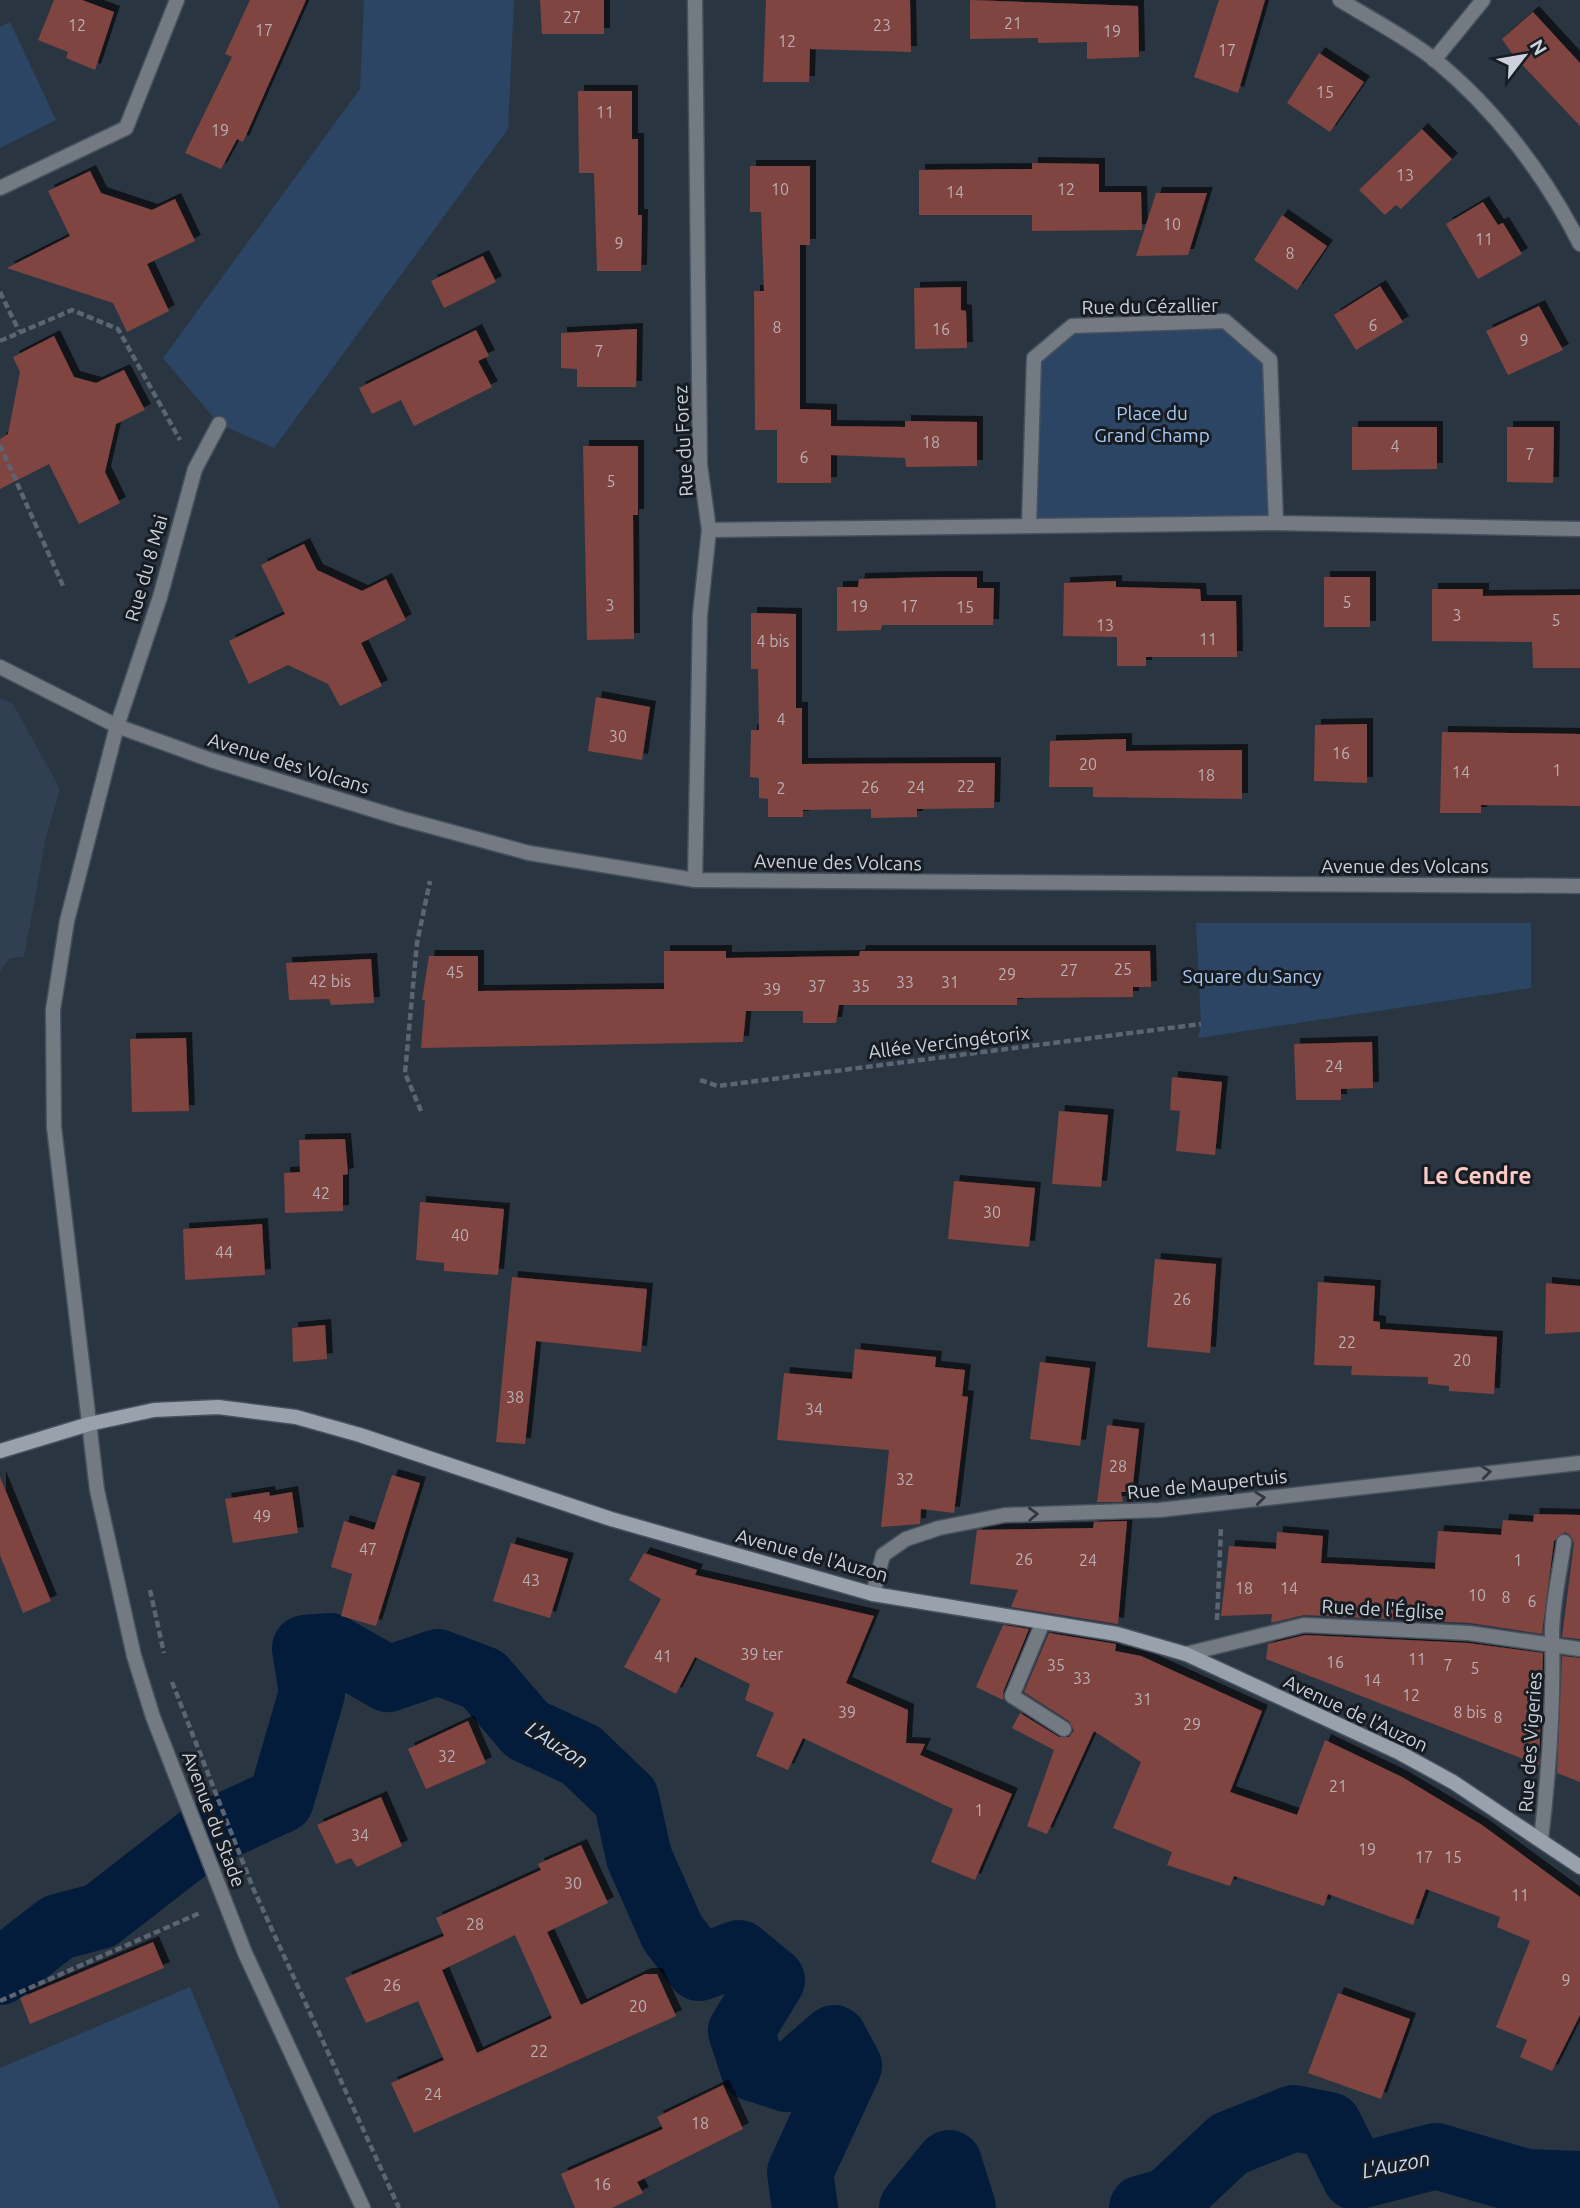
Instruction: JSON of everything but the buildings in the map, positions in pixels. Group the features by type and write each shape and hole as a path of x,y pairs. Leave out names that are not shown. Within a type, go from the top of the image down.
{"main road":[{"name":"Avenue de l'Auzon","path":"0,1451 89,1424 154,1410 218,1407 296,1417 360,1435 611,1519 873,1594 1117,1634 1186,1654 1400,1753 1453,1782 1580,1867"}],"street":[{"path":"0,188 126,128 177,0"},
{"name":"Rue du Forez","path":"695,0 700,466 709,530 700,615 695,880"},
{"path":"1340,0 1434,60 1473,95 1523,153 1567,218 1580,244"},
{"path":"1434,60 1483,0"},
{"name":"Rue du Cézallier","path":"1029,526 1034,358 1072,326 1225,321 1270,360 1276,523"},
{"name":"Rue du 8 Mai","path":"89,1424 54,1128 53,1010 67,921 117,726 160,597 195,469 219,424"},
{"path":"709,530 1276,523 1580,530"},
{"name":"Avenue des Volcans","path":"0,667 117,726 211,760 389,815 517,850 695,880 1580,886"},
{"name":"Avenue du Stade","path":"89,1424 97,1490 119,1595 153,1717 245,1953 363,2208"},
{"name":"Rue de Maupertuis","path":"873,1594 883,1555 906,1539 965,1521 1005,1516 1159,1510 1580,1463"},
{"name":"Rue des Vigeries","path":"1541,1840 1549,1772 1554,1646 1552,1633 1564,1542"},
{"path":"1042,1622 1012,1696 1064,1729"},
{"name":"Rue de l'Église","path":"1186,1654 1304,1625 1469,1633 1580,1648"}],"path":[{"path":"0,292 19,331"},
{"path":"0,341 72,310 118,329 195,469"},
{"path":"0,445 64,588"},
{"path":"421,1111 405,1073 417,943 430,881"},
{"name":"Allée Vercingétorix","path":"700,1080 718,1086 1201,1024"},
{"path":"1216,1646 1223,1503"},
{"path":"177,1693 253,1888 399,2208"},
{"path":"0,2000 186,1916 226,1905"}],"shaded area":[{"path":"0,698 13,704 60,789 46,837 24,957 10,958 0,971"}],"green space":[{"path":"364,0 514,0 508,129 274,448 219,424 163,358 360,89"},
{"path":"10,22 56,120 0,148 0,27"},
{"name":"Place du Grand Champ","path":"1225,321 1270,360 1276,523 1029,526 1034,358 1072,326"},
{"name":"Square du Sancy","path":"1196,923 1531,923 1531,988 1198,1038 1201,1024"},
{"path":"190,1987 280,2208 0,2208 0,2068"}],"waterway":[{"name":"L'Auzon","path":"0,1972 58,1927 100,1916 203,1836 281,1800 312,1693 305,1648 330,1646 388,1679 438,1662 483,1679 527,1730 581,1755 626,1798 639,1857 672,1932 699,1968 739,1953 772,1980 741,2031 753,2068 787,2079 834,2038 849,2066 800,2172 805,2208"},
{"name":"L'Auzon","path":"1142,2208 1168,2201 1229,2144 1294,2118 1329,2125 1355,2177 1436,2156 1526,2182 1580,2184"},
{"name":"L'Auzon","path":"912,2208 949,2163 963,2208"}],"district":[{"name":"Le Cendre","path":"1477,1176"}]}
